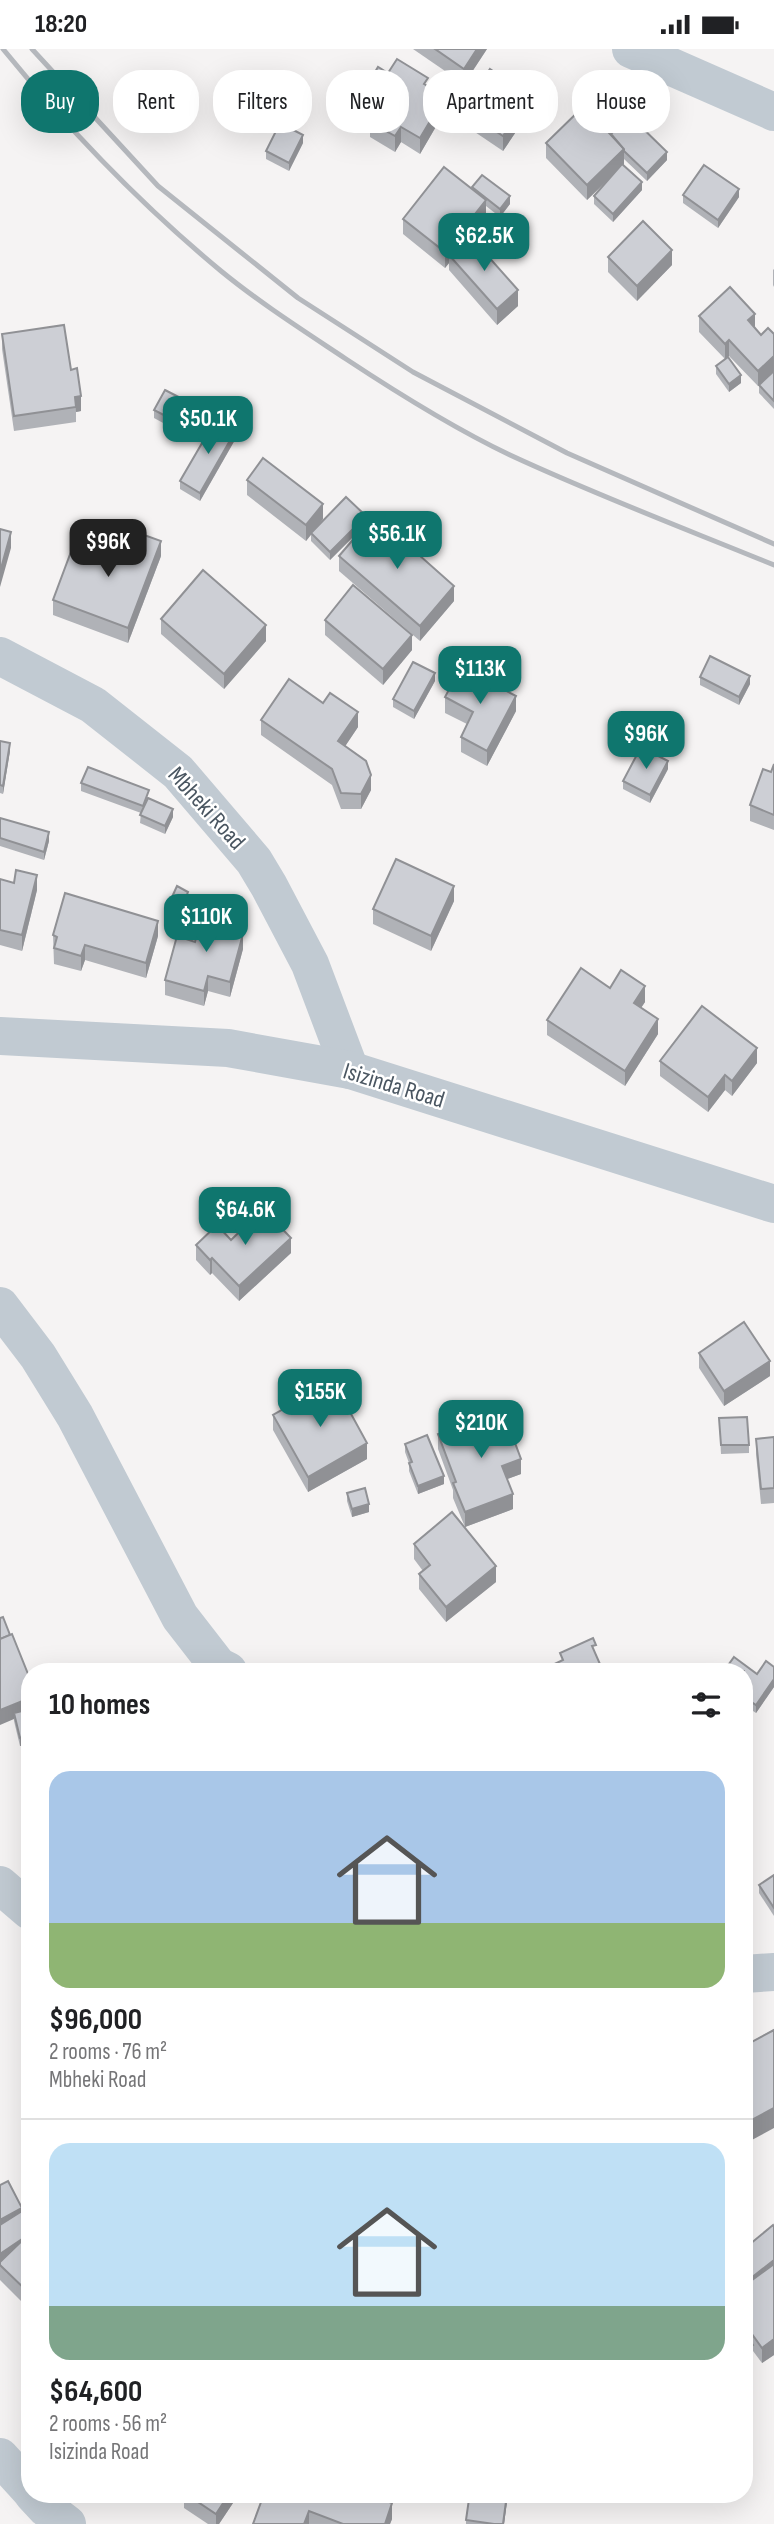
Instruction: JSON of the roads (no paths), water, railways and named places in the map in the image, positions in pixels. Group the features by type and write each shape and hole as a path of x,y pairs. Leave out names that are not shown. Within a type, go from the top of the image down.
{"street":[{"path":"631,49 774,112"},
{"name":"Mbheki Road","path":"0,656 93,705 178,772 254,861 270,886 310,964 350,1070"},
{"name":"Isizinda Road","path":"0,1036 229,1048 350,1070 774,1204"},
{"path":"0,1306 38,1356 75,1416 180,1617 216,1663"},
{"path":"0,1885 21,1903"},
{"path":"753,1973 774,1972"},
{"path":"0,2457 21,2481"},
{"path":"41,2503 67,2524"}],"railway":[{"path":"3,49 80,137 134,193 236,283 298,327 406,398 489,445 575,484 774,565"},
{"path":"32,49 158,186 298,298 413,372 567,453 774,544"}]}
